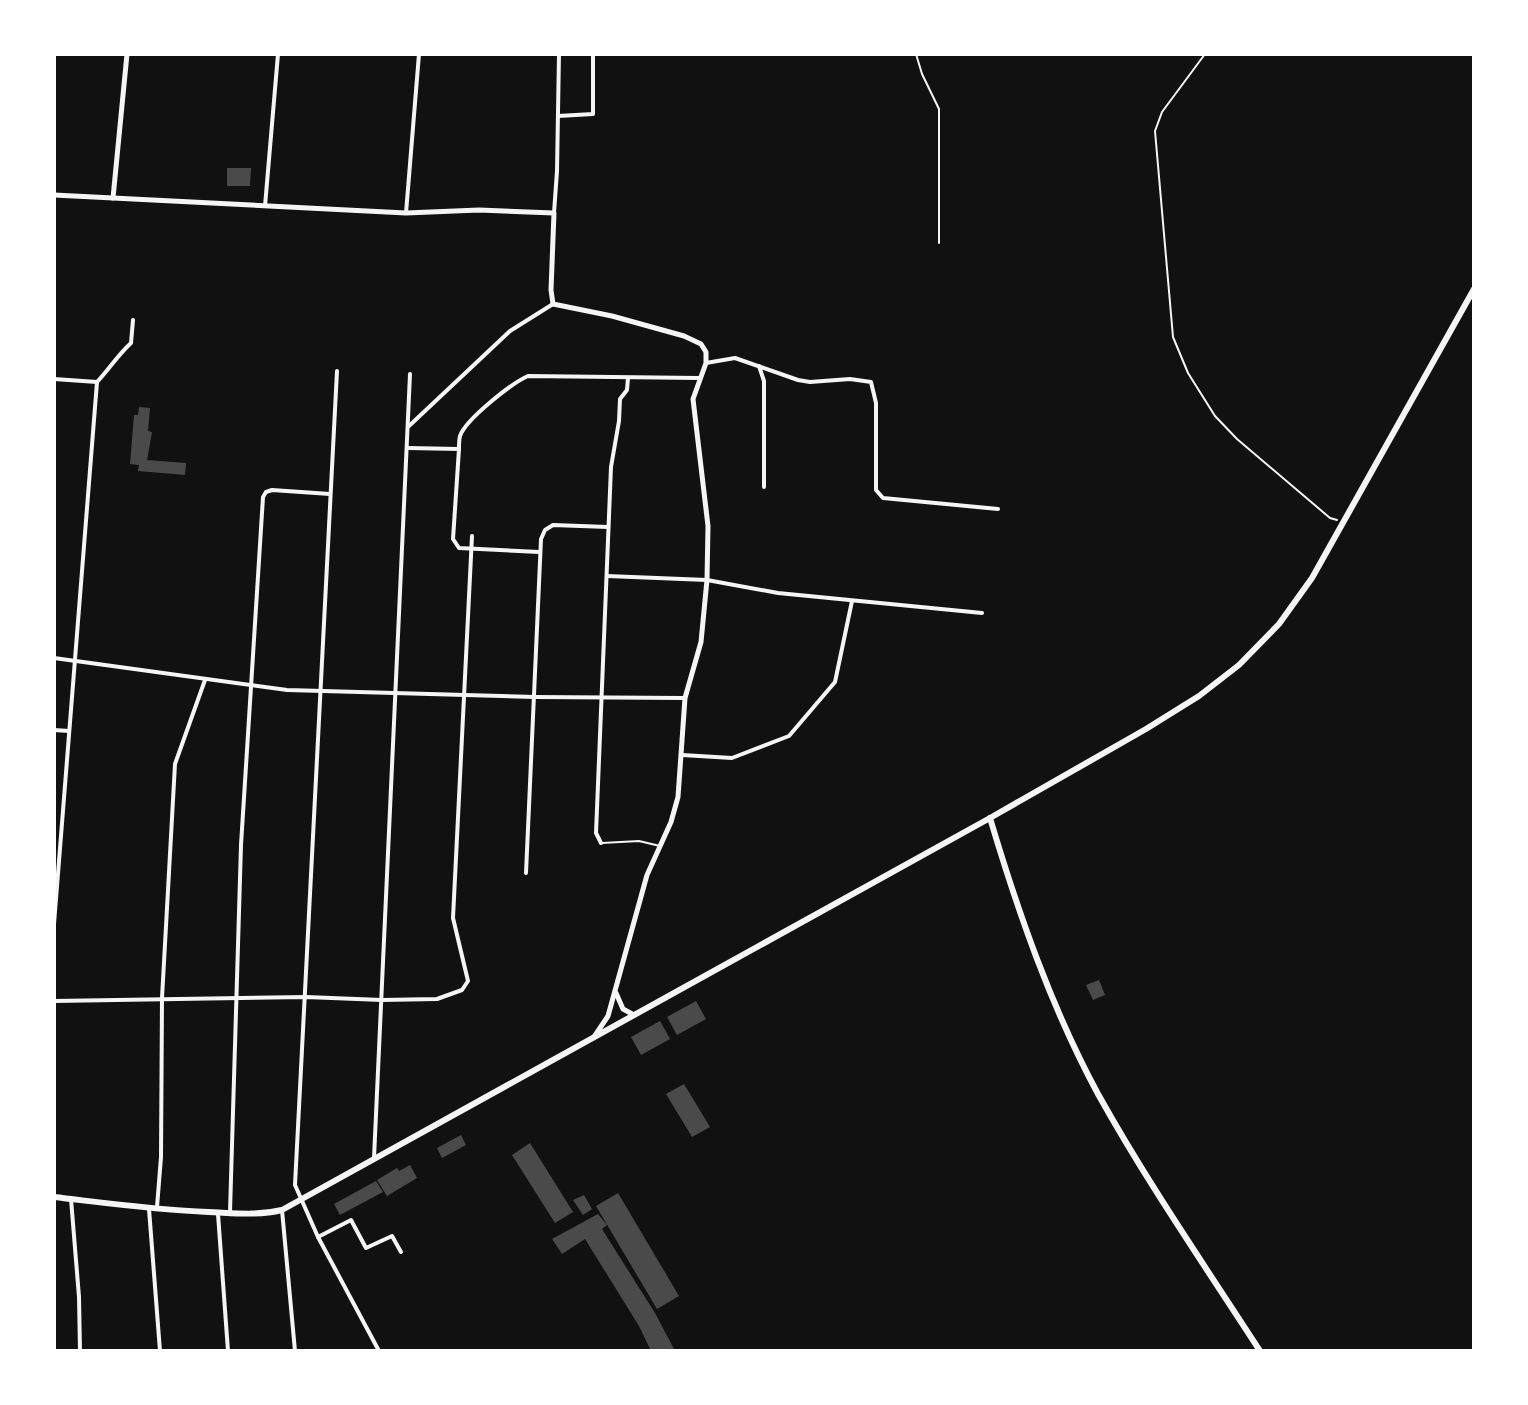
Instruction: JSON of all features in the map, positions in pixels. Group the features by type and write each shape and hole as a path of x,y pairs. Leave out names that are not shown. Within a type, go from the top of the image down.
{"main road":[{"path":"54,1197 153,1209 230,1214 261,1215 282,1210 1174,713 1239,665 1279,624 1312,578 1474,289"},
{"path":"990,818 1042,972 1085,1068 1144,1169 1260,1351"}],"street":[{"path":"113,198 127,54"},
{"path":"265,206 278,54"},
{"path":"406,213 419,54"},
{"path":"553,304 559,54"},
{"path":"558,116 593,114 593,54"},
{"path":"54,195 406,213 479,210 554,213"},
{"path":"408,426 510,331 553,304 684,336 701,344 706,352 706,363 693,399 708,526 707,580 701,642 685,698 678,797 671,822 647,875 608,1016 593,1037"},
{"path":"54,924 97,382 107,373 114,358 131,343 133,320"},
{"path":"706,363 735,358 810,382 850,379 871,382 876,403 876,490 883,498 998,509"},
{"path":"759,366 764,381 764,487"},
{"path":"337,371 295,1185 318,1237 379,1351"},
{"path":"374,1158 410,374"},
{"path":"539,552 459,548 453,539 460,435 469,424 513,382 528,376 699,378"},
{"path":"601,843 596,833 611,467 620,399 627,390 628,378"},
{"path":"54,379 97,382"},
{"path":"408,448 459,449"},
{"path":"230,1214 241,845 263,497 272,490 330,494"},
{"path":"526,873 539,552 545,530 553,525 608,527"},
{"path":"54,1001 306,997 437,999 462,990 468,981 453,918 472,536"},
{"path":"607,576 707,580 778,593 982,613"},
{"path":"682,755 732,758 789,736 835,682 853,601"},
{"path":"54,658 287,690 685,698"},
{"path":"160,1351 153,1209 161,1157 162,998 175,764 205,680"},
{"path":"54,730 69,731"},
{"path":"616,988 620,1006 635,1015"},
{"path":"71,1199 80,1351"},
{"path":"282,1210 295,1351"},
{"path":"218,1213 228,1351"},
{"path":"318,1237 351,1220 366,1248 392,1236 401,1252"}],"lane":[{"path":"916,54 939,109 939,243"},
{"path":"601,843 639,841 660,846"}],"path":[{"path":"1205,54 1162,112 1155,131 1173,337 1188,373 1215,416 1237,439 1330,518 1344,521"}],"building":[{"path":"227,168 251,168 250,186 227,186"},
{"path":"139,407 150,408 148,431 152,432 147,460 186,463 185,475 138,471 139,465 130,464 134,415 138,415"},
{"path":"1099,980 1105,995 1093,1000 1086,985"},
{"path":"696,1001 706,1019 677,1035 667,1017"},
{"path":"660,1021 670,1039 641,1055 631,1037"},
{"path":"684,1084 710,1127 692,1137 666,1094"},
{"path":"461,1135 466,1145 442,1158 437,1148"},
{"path":"530,1143 573,1212 555,1223 512,1155"},
{"path":"410,1165 417,1178 387,1196 377,1180 397,1168 399,1171"},
{"path":"376,1181 383,1192 340,1215 334,1204"},
{"path":"618,1193 679,1296 657,1309 596,1206"},
{"path":"584,1195 592,1209 583,1215 573,1200"},
{"path":"598,1214 607,1225 602,1229 655,1313 674,1349 671,1351 651,1351 585,1239 562,1254 552,1239"}]}
